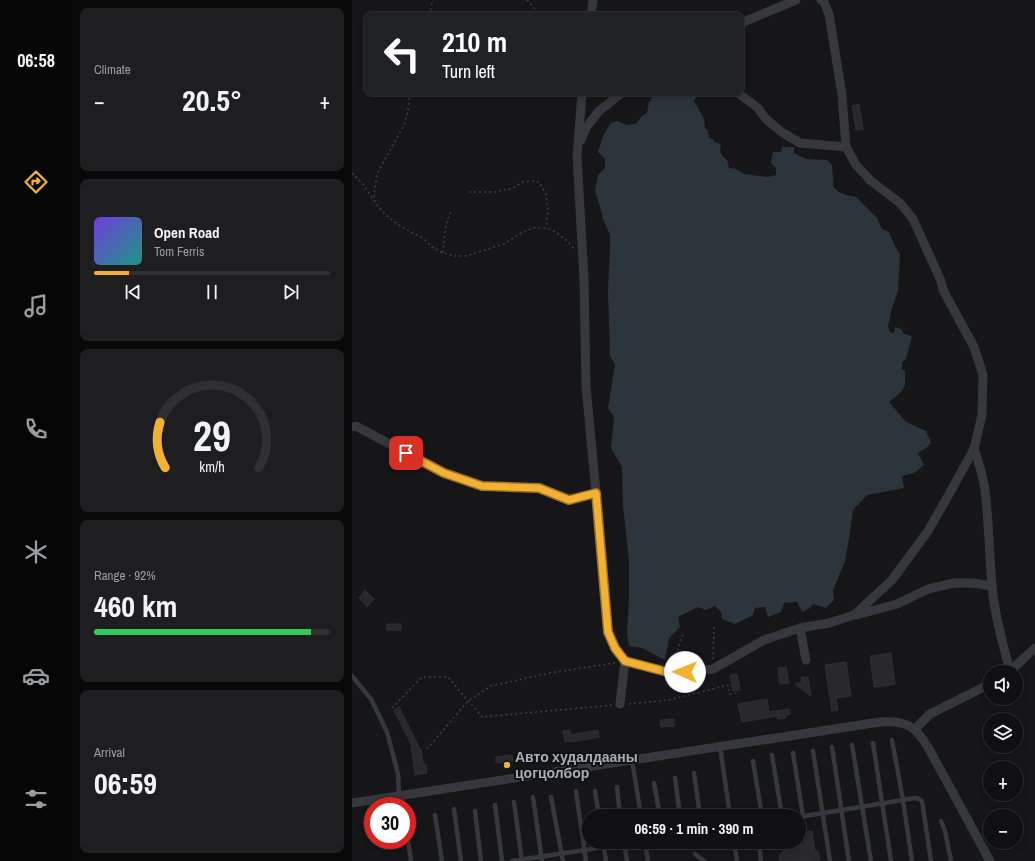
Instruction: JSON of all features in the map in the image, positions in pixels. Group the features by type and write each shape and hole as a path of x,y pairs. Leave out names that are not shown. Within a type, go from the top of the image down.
{"street":[{"path":"592,12 594,0"},
{"path":"744,22 796,0"},
{"path":"822,0 829,14 842,95 846,147 856,165 870,181 900,203 913,219 941,280 943,290 974,347 983,375 982,415 974,449 928,531 892,580 854,615"},
{"path":"582,96 577,156 584,279 586,386 608,632 615,648 625,661 671,673 713,669 764,640 800,628 829,623 897,604 928,589 954,583 973,583 992,586"},
{"path":"578,149 586,128 599,111 618,96"},
{"path":"742,96 758,108 765,118 773,125 800,143 846,147"},
{"path":"352,427 356,426 444,473 482,486 539,488 569,500 596,493"},
{"path":"974,449 985,489 989,524 992,586 997,620 1007,665"},
{"path":"800,628 806,660"},
{"path":"1017,665 1035,648"},
{"path":"620,704 625,661"},
{"path":"915,729 930,714 983,688"},
{"path":"352,803 887,721 902,723 915,729 921,736 990,861"}],"lane":[{"path":"352,676 371,699 387,732 398,774 400,796"},
{"path":"892,740 912,861"},
{"path":"873,743 891,861"},
{"path":"852,745 871,861"},
{"path":"720,746 729,809"},
{"path":"832,747 850,861"},
{"path":"813,751 830,861"},
{"path":"793,753 800,809"},
{"path":"772,756 781,809"},
{"path":"632,760 640,809"},
{"path":"753,761 761,809"},
{"path":"694,773 699,809"},
{"path":"675,778 679,809"},
{"path":"654,783 659,809"},
{"path":"616,787 619,809"},
{"path":"576,791 586,861"},
{"path":"595,791 598,809"},
{"path":"533,797 542,859"},
{"path":"552,797 563,861"},
{"path":"806,815 915,798 919,799 922,801 931,861"},
{"path":"514,802 522,860"},
{"path":"495,805 502,861"},
{"path":"454,809 462,861"},
{"path":"475,811 481,861"},
{"path":"435,815 442,861"},
{"path":"941,821 945,831 951,861"},
{"path":"409,849 411,861"},
{"path":"512,861 542,859 588,849"},
{"path":"604,849 606,861"},
{"path":"625,849 627,861"},
{"path":"646,849 648,861"},
{"path":"735,849 737,861"},
{"path":"760,849 761,861"},
{"path":"695,854 704,861"}],"path":[{"path":"429,12 432,0"},
{"path":"526,0 537,12"},
{"path":"375,203 374,194 377,174 404,125 410,96"},
{"path":"352,173 364,185 375,203 385,214 400,226 424,239 432,247 443,253 454,256 466,256 504,244 533,228 546,228 556,232 569,243 574,248 576,254"},
{"path":"468,192 495,192 513,188 523,182 539,182 546,194 548,209 546,228"},
{"path":"443,253 444,234 451,211"},
{"path":"713,669 714,627"},
{"path":"671,673 682,633"},
{"path":"427,749 468,701 491,686 550,673 625,661"},
{"path":"392,708 422,677 448,677 482,718 669,700 728,685 730,694 736,693"}],"shaded area":[{"path":"697,96 694,101 704,119 705,128 708,131 709,138 713,139 714,142 721,144 721,154 727,160 729,168 736,169 744,174 768,177 776,175 776,168 771,163 773,152 781,152 782,147 794,147 794,153 806,159 827,160 832,165 833,187 839,192 856,197 877,218 882,229 889,232 900,254 898,291 892,308 888,326 889,331 894,334 895,327 901,329 904,334 912,336 906,359 902,362 902,369 905,371 905,385 901,392 889,402 906,422 926,431 931,443 918,453 924,465 914,473 902,476 904,488 867,495 853,510 845,561 833,590 834,600 826,608 813,604 810,608 802,612 797,602 784,603 781,612 768,617 765,607 755,608 753,615 735,624 722,619 721,612 715,606 706,610 698,607 678,617 680,627 669,638 665,660 642,648 629,646 627,633 629,561 623,505 622,467 611,448 614,417 608,408 615,364 610,356 608,291 610,235 603,219 595,191 598,175 605,168 605,159 598,152 603,136 611,123 617,121 627,125 636,124 641,117 647,113 649,102 653,97"}],"building":[{"path":"859,104 863,129 856,130 852,106"},
{"path":"365,590 374,599 367,607 359,598"},
{"path":"387,624 401,624 401,630 387,630"},
{"path":"891,653 895,684 874,687 870,656"},
{"path":"846,662 851,696 836,698 838,710 832,711 825,665"},
{"path":"786,667 789,683 780,684 778,668"},
{"path":"737,674 740,690 733,691 730,675"},
{"path":"801,677 808,677 811,696 795,684 802,682"},
{"path":"767,699 769,712 789,709 790,714 786,715 786,718 778,719 777,716 742,722 738,704"},
{"path":"399,707 421,749 423,764 426,764 427,773 415,775 411,744 394,710"},
{"path":"674,719 674,726 661,727 660,720"},
{"path":"570,730 570,735 598,730 599,737 565,742 563,731"},
{"path":"512,755 513,761 496,763 496,757"},
{"path":"812,831 815,852 818,851 820,860 780,861 779,856 784,849 806,849 806,832"}],"place":[{"name":"Авто худалдааны цогцолбор","path":"507,765"}],"route":[{"path":"406,453 444,473 482,486 539,488 569,500 596,493 608,632 615,648 625,661 671,673 685,672"}]}
